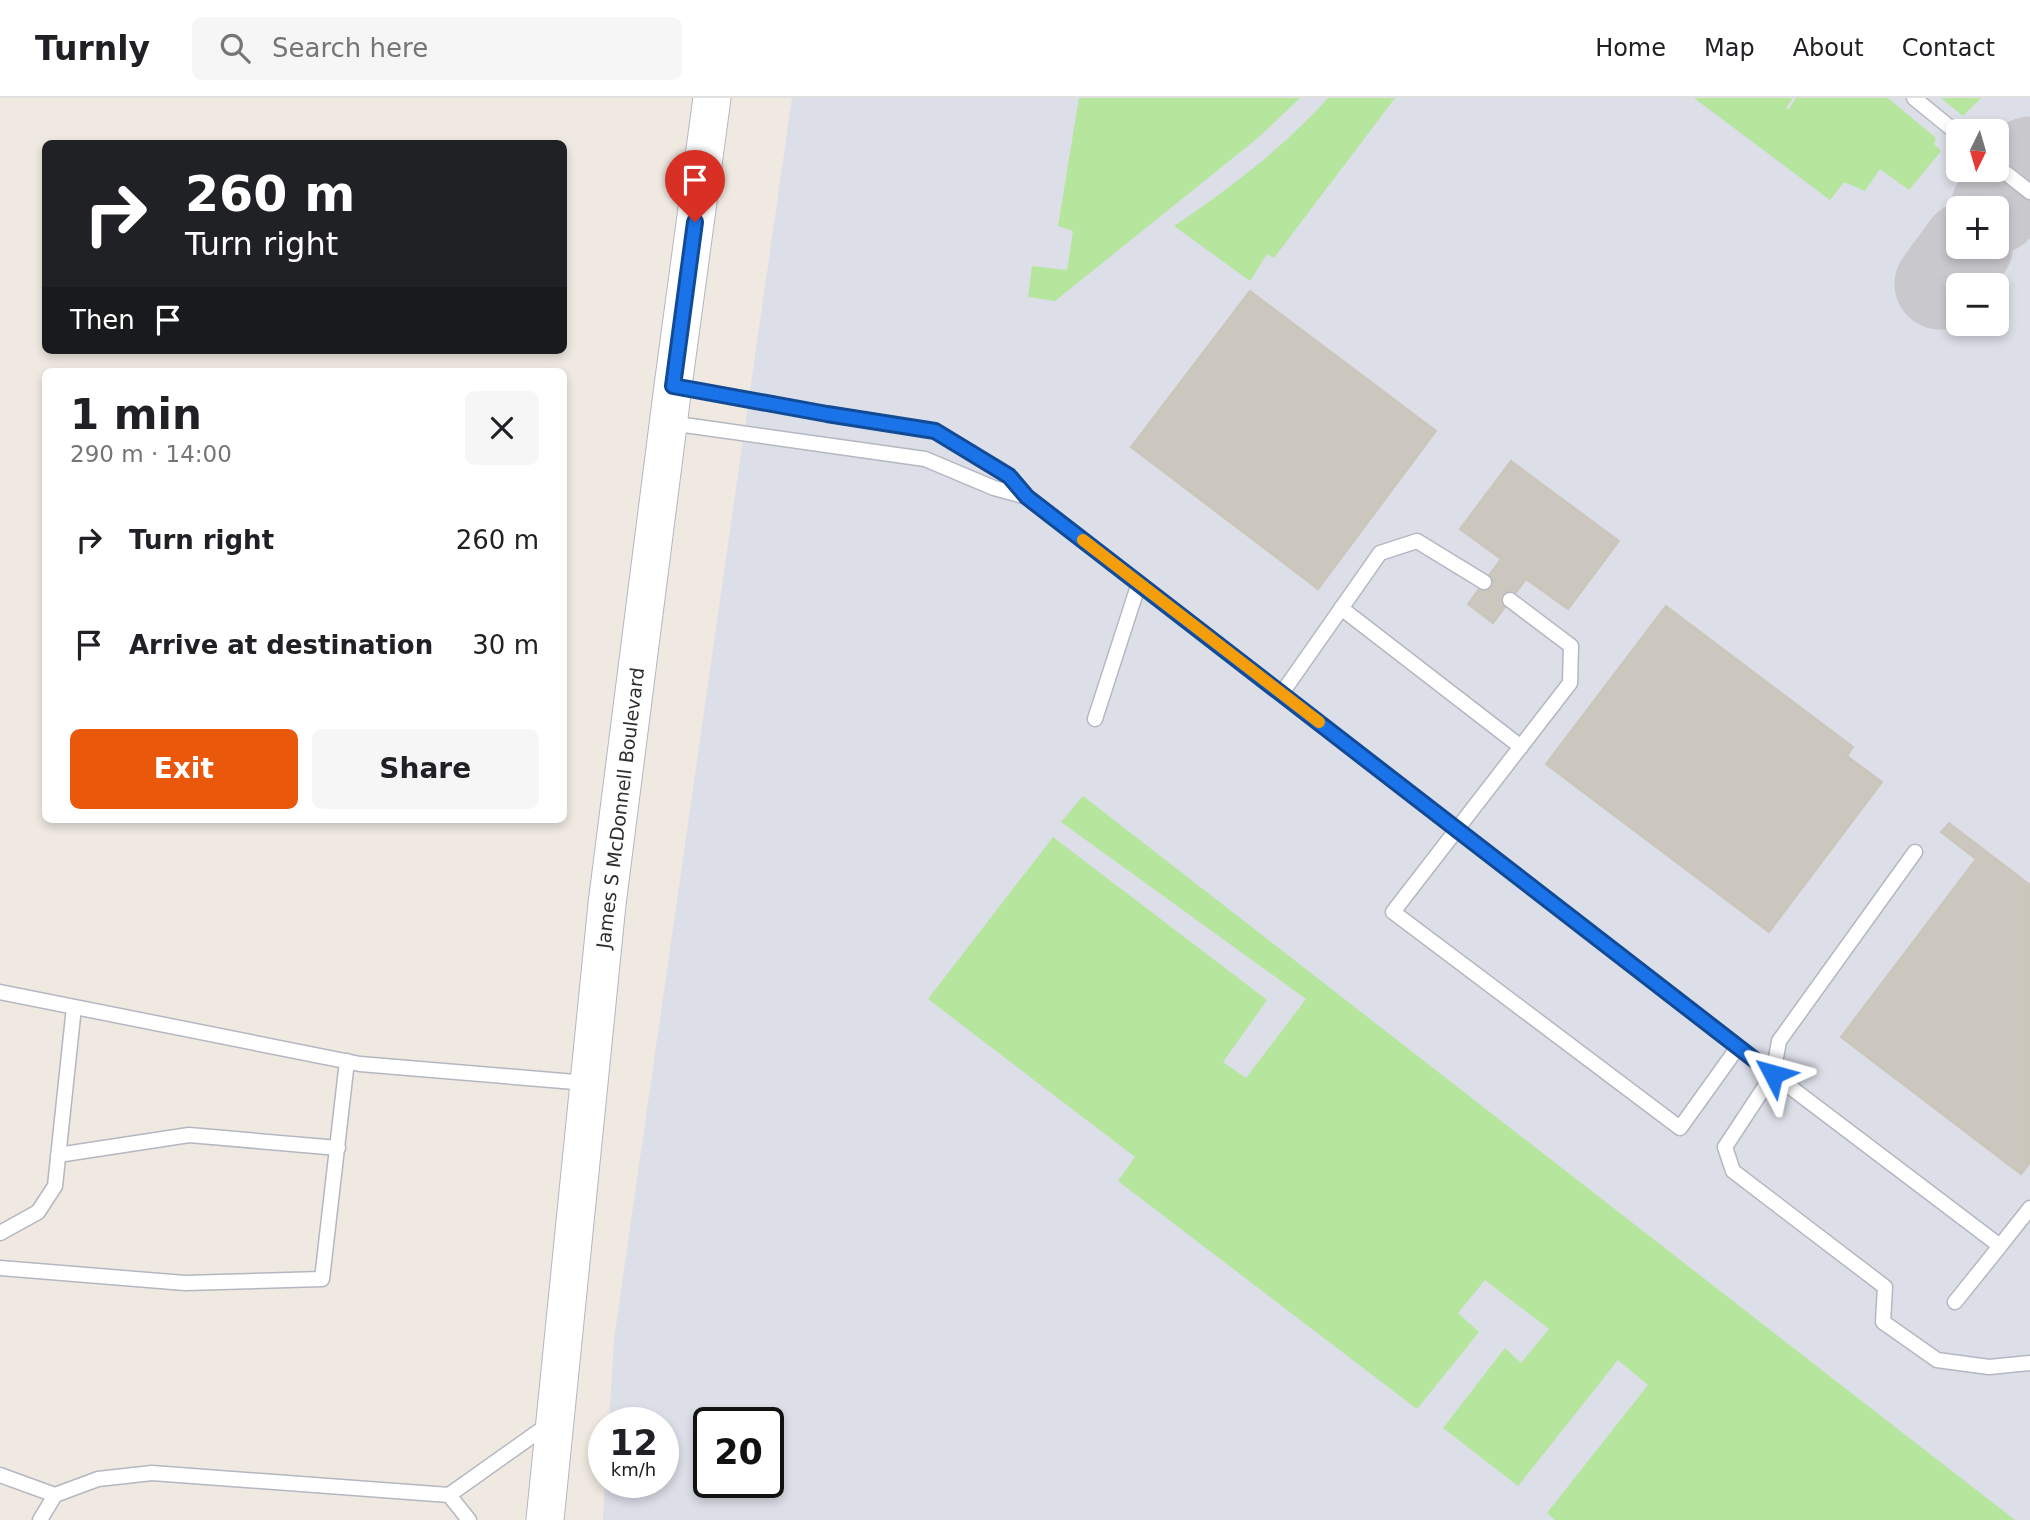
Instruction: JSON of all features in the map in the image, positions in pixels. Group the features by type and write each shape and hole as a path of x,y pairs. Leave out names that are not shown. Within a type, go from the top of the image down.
{"street":[{"name":"James S McDonnell Boulevard","path":"545,1520 607,904 712,98"}],"lane":[{"path":"1914,98 1946,124"},
{"path":"2009,175 2030,192"},
{"path":"673,386 935,431 1009,476 1027,497 1773,1074 2000,1246"},
{"path":"670,423 925,458 994,488 1027,497"},
{"path":"1282,693 1380,552 1417,541 1484,582"},
{"path":"1095,719 1139,583"},
{"path":"1510,600 1571,646 1570,683 1392,912 1680,1128 1738,1046"},
{"path":"1341,608 1521,747"},
{"path":"1915,852 1779,1041 1773,1074 1725,1147 1733,1171 1885,1287 1883,1322 1937,1360 1989,1367 2030,1363"},
{"path":"0,992 347,1061 588,1083"},
{"path":"0,1233 38,1212 55,1186 74,1007"},
{"path":"0,1268 185,1283 322,1279 347,1061"},
{"path":"58,1156 189,1135 338,1148"},
{"path":"1955,1302 2030,1208"},
{"path":"0,1475 55,1494 98,1479 152,1473 449,1495 555,1419"},
{"path":"40,1520 55,1494"},
{"path":"449,1495 469,1520"}],"shaded area":[{"path":"792,98 2030,98 2030,1520 603,1520 604,1498 679,1498 679,1407 610,1407 614,1340"}],"green space":[{"path":"1079,98 1300,98 1259,137 1055,301 1028,297 1032,266 1067,270 1073,231 1058,226"},
{"path":"1328,98 1395,98 1274,258 1267,254 1250,281 1174,226 1255,166"},
{"path":"1694,98 1793,98 1786,108 1788,110 1796,98 1888,98 1936,138 1934,144 1941,151 1909,190 1880,169 1865,191 1844,182 1830,200"},
{"path":"1941,98 1981,98 1963,116"},
{"path":"1083,796 2015,1520 1555,1520 1547,1513 1648,1385 1618,1360 1518,1486 1443,1428 1505,1348 1521,1363 1549,1329 1485,1280 1458,1313 1479,1332 1417,1409 1118,1181 1135,1157 928,999 1053,837 1267,1000 1223,1062 1246,1078 1306,999 1061,822"}],"building":[{"path":"1250,291 1436,431 1318,589 1131,447"},
{"path":"1511,461 1619,541 1568,609 1526,579 1493,623 1468,604 1501,559 1460,529"},
{"path":"1666,606 1853,747 1847,756 1882,782 1769,932 1546,764"},
{"path":"1949,823 2030,885 2030,1163 2021,1174 1841,1037 1976,859 1941,832"}],"taxiway":[{"path":"2005,196 2030,162"},
{"path":"1940,284 1958,259"}],"slow traffic":[{"path":"1083,540 1319,722"}],"route":[{"path":"695,222 673,386 935,431 1009,476 1027,497 1773,1074"}]}
